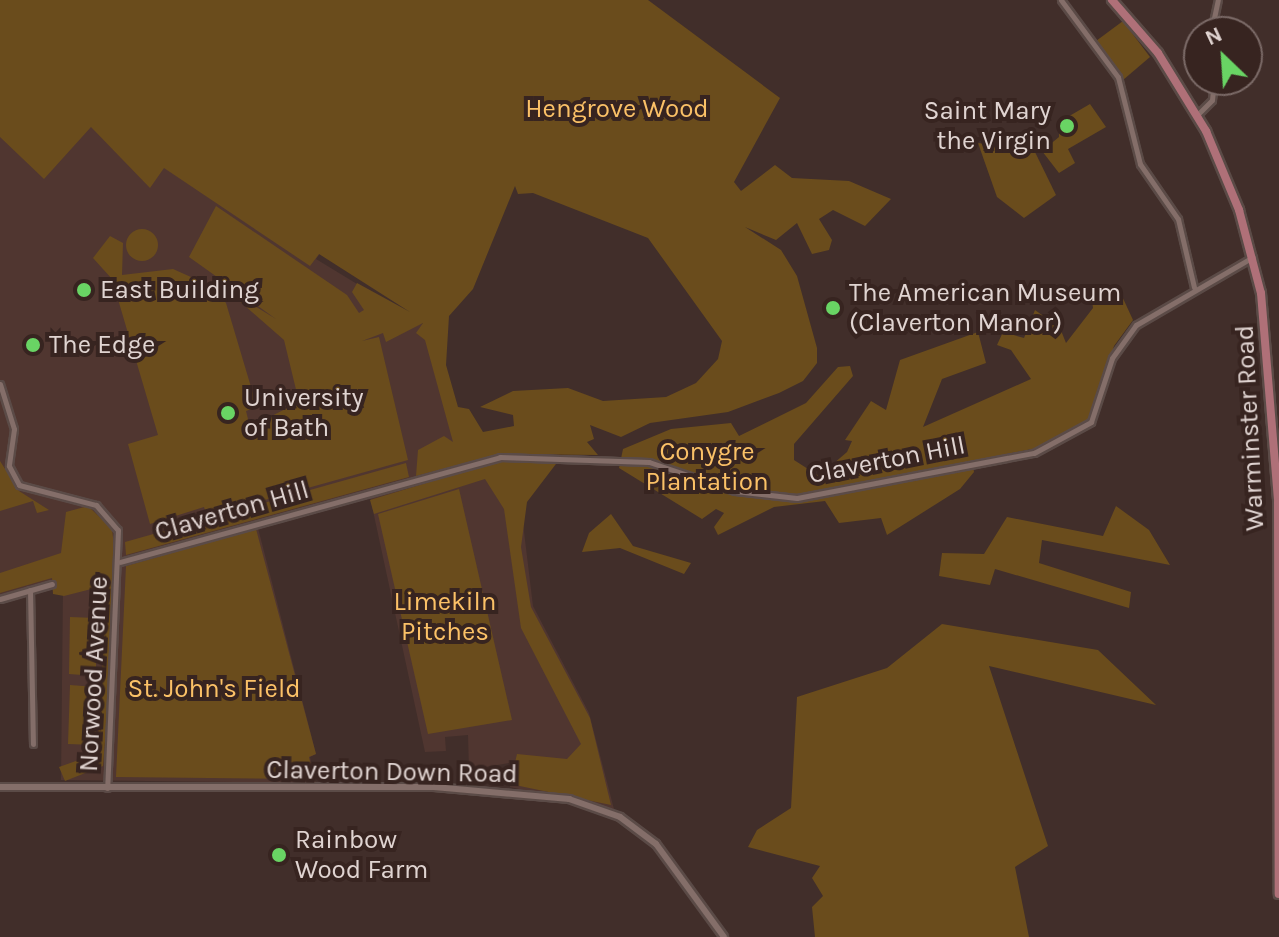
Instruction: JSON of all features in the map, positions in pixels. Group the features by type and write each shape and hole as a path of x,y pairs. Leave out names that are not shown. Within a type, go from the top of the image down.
{"highway":[{"name":"Warminster Road","path":"1112,0 1197,115 1253,257 1266,324 1277,468 1279,894"}],"street":[{"path":"1061,0 1118,77 1140,164 1178,219 1194,287"},
{"path":"1197,115 1212,96"},
{"name":"Claverton Hill","path":"120,562 500,457 649,462 735,491 797,498 1034,453 1084,430 1099,411 1121,340 1194,287 1253,257"},
{"name":"Norwood Avenue","path":"0,384 14,429 13,478 30,493 108,512 120,562 107,788"},
{"path":"0,599 52,584"},
{"path":"30,590 33,744"},
{"name":"Claverton Down Road","path":"0,787 434,787 569,799 620,817 656,844 724,937"}],"shaded area":[{"name":"University of Bath","path":"0,47 162,154 173,144 323,249 316,259 431,329 472,467 499,459 553,461 531,485 522,515 533,606 589,713 614,809 510,787 509,763 469,770 468,735 445,737 446,751 425,752 370,497 258,528 316,754 310,757 316,783 61,780 63,586 0,603"}],"green space":[{"name":"Hengrove Wood","path":"0,0 648,0 780,98 734,182 741,191 775,165 792,178 849,181 891,199 865,226 833,210 819,219 832,240 829,250 812,254 797,223 776,240 745,227 781,250 797,276 817,348 817,363 803,381 779,393 728,412 650,423 621,437 590,425 594,439 587,442 598,455 499,454 416,476 418,450 444,436 453,442 425,340 416,333 423,323 386,342 383,333 362,341 379,337 408,460 207,516 204,507 150,524 128,444 158,435 112,279 93,258 110,236 123,243 122,275 173,269 211,286 226,303 257,407 246,411 250,427 299,402 284,340 222,286 276,319 189,257 216,206 347,295 359,313 364,310 352,292 357,283 410,312 319,254 310,266 164,168 150,188 91,127 44,179 0,137","holes":["515,186 518,194 533,193 648,238 722,341 718,359 696,383 666,397 603,401 568,388 513,391 480,407 513,415 514,426 483,432 469,409 458,407 446,365 449,316 473,289"]},
{"path":"1123,21 1150,57 1123,80 1096,41"},
{"path":"1090,104 1106,127 1068,149 1075,163 1059,173 1042,151 1059,137 1059,122"},
{"path":"978,143 1034,150 1056,195 1024,218 997,197"},
{"path":"142,229 154,233 158,245 154,257 142,261 130,257 126,245 130,233"},
{"name":"Conygre Plantation","path":"1104,289 1121,294 1133,320 1114,346 1096,410 1082,428 1047,446 972,461 974,472 960,489 887,535 881,518 839,523 825,501 774,507 718,535 714,527 724,513 716,509 702,519 619,468 623,449 671,429 731,423 739,436 806,403 838,367 850,366 853,376 794,444 794,460 819,476 847,452 852,441 845,440 871,401 886,410 900,360 978,332 986,363 942,379 923,427 1031,379 1011,350 997,345 1003,332 1024,338 1035,310 1060,328 1066,343 1093,308 1091,294"},
{"path":"559,460 527,502 521,547 531,607 590,718 611,805 510,784 517,754 567,759 581,744 521,628 504,509 485,479 374,514 370,500 499,461"},
{"path":"0,461 19,491 49,510 37,513 33,501 0,511"},
{"path":"406,463 409,477 126,555 125,542"},
{"name":"Limekiln Pitches","path":"459,489 512,720 428,734 378,514"},
{"path":"88,506 112,529 118,580 103,766 65,781 59,767 90,756 95,745 68,744 70,685 96,687 96,742 98,736 107,585 64,596 53,594 52,578 0,593 0,573 61,553 66,512"},
{"path":"1116,506 1149,530 1170,565 1042,540 1039,563 1131,592 1129,608 995,569 990,585 939,576 942,553 984,554 1007,517 1103,536"},
{"path":"611,514 633,546 691,563 684,574 620,548 582,552 589,533"},
{"name":"St. John's Field","path":"256,529 316,754 309,757 314,779 116,777 126,566"},
{"path":"70,617 96,618 96,676 69,674"},
{"path":"942,624 1098,650 1156,705 989,666 1048,846 1015,867 1029,937 815,937 812,907 823,896 812,878 820,866 748,847 757,830 791,808 797,697 887,668"}],"place":[{"name":"Saint Mary the Virgin","path":"1067,126"},
{"name":"East Building","path":"84,290"},
{"name":"The American Museum (Claverton Manor)","path":"833,308"},
{"name":"The Edge","path":"33,345"},
{"name":"University of Bath","path":"228,413"},
{"name":"Rainbow Wood Farm","path":"279,855"}]}
